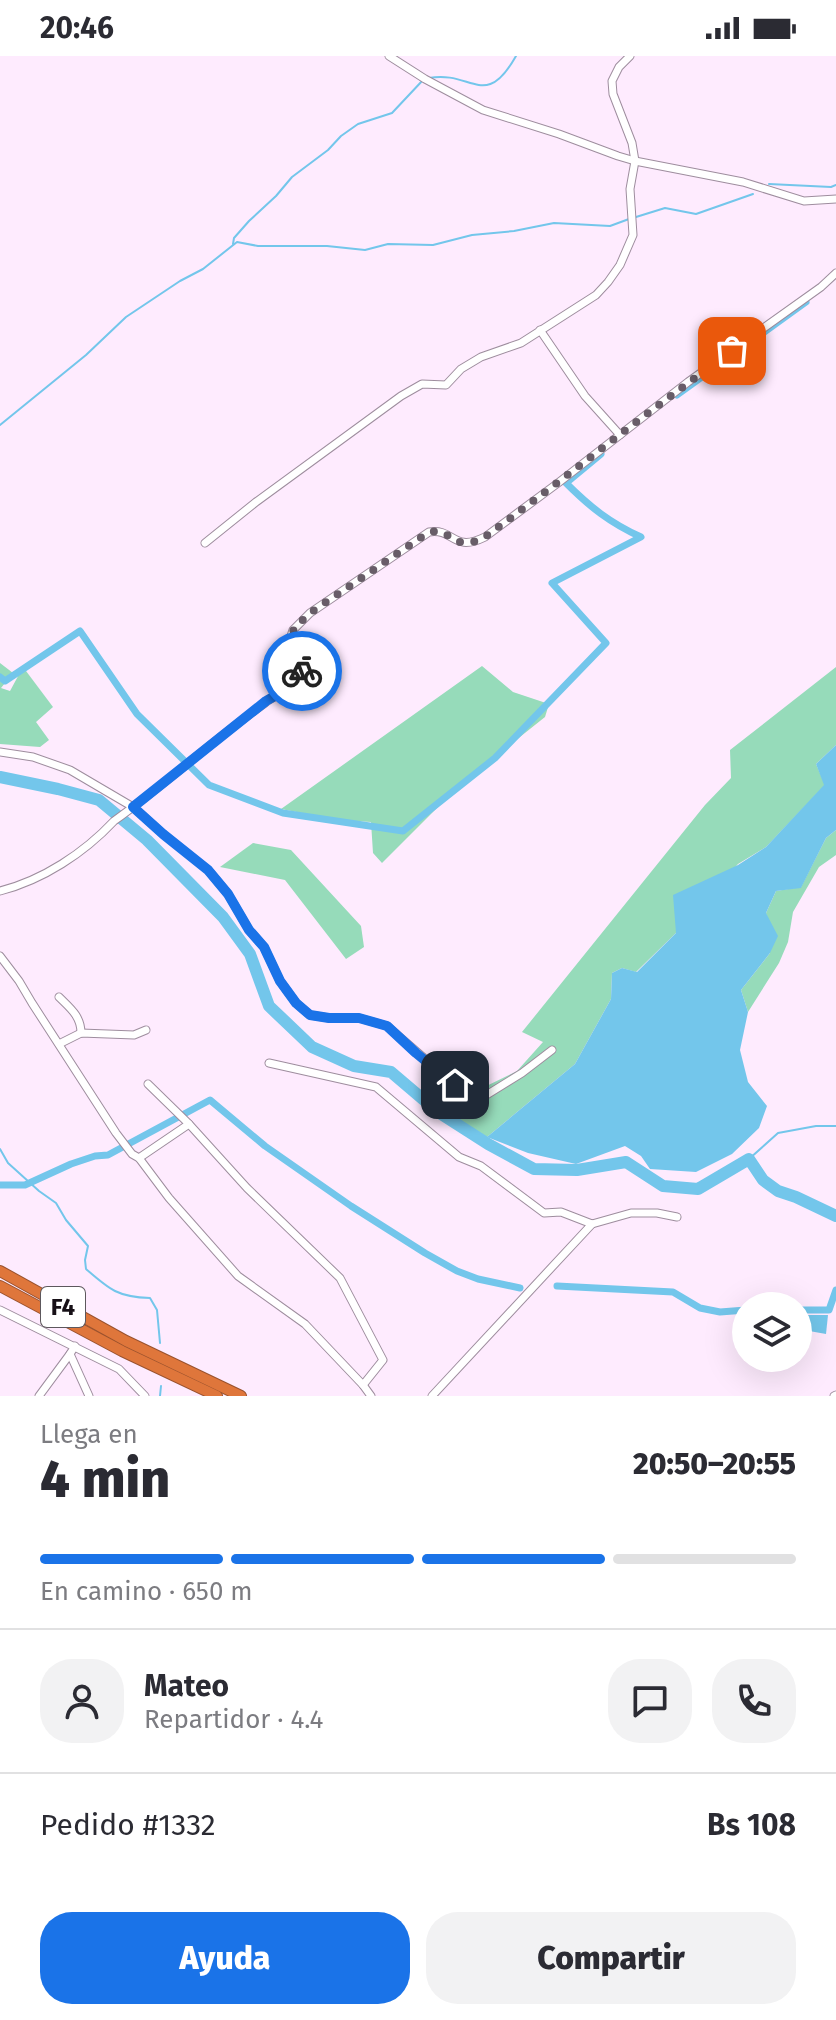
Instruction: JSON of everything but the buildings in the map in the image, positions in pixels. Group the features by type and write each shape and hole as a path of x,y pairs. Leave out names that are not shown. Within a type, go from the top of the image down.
{"highway":[{"name":"F4","path":"0,1271 124,1346 241,1396"},
{"name":"F4","path":"0,1286 124,1346 217,1396"}],"street":[{"path":"389,56 483,110 635,161 743,182 804,201 836,199"},
{"path":"205,543 401,396 422,384 446,385 461,369 481,357 521,343 596,295 608,282 620,265 633,235 630,189 635,161 632,143 613,94 612,81 619,67 630,56"},
{"path":"0,891 41,876 96,841 114,821 266,701 297,683 303,673 302,663 290,639 293,630 310,613 429,532 438,531 462,544 472,544 485,537 836,273"},
{"path":"540,330 585,396 620,435"},
{"path":"0,752 33,757 70,770 133,807 208,870 264,947 280,981 296,1003 310,1015 359,1018 387,1026 455,1085 480,1099 552,1050"},
{"path":"0,956 116,1133 169,1198 238,1276 305,1324 371,1396"},
{"path":"59,997 76,1014 81,1023 81,1033"},
{"path":"59,1044 81,1033 134,1035 146,1030"},
{"path":"269,1063 376,1087 459,1157 481,1166 544,1213 561,1212 592,1224"},
{"path":"148,1084 247,1188 340,1278 383,1360 363,1385"},
{"path":"139,1158 189,1124"},
{"path":"432,1396 592,1224 631,1213 677,1217"},
{"path":"0,1310 119,1369 144,1396"},
{"path":"39,1396 75,1346"},
{"path":"119,1369 124,1346"},
{"path":"70,1354 89,1396"}],"green space":[{"path":"0,663 13,673 1,688 10,691 23,667 53,707 36,722 49,740 40,747 0,744"},
{"path":"482,666 513,692 549,704 545,717 461,784 382,863 373,853 371,822 338,820 281,809"},
{"path":"836,667 836,745 816,764 825,785 766,847 738,864 636,972 622,968 612,973 611,999 575,1064 487,1137 444,1111 468,1095 517,1071 543,1042 522,1032 705,805 731,778 730,750"},
{"path":"836,830 836,855 819,867 793,912 788,942 779,963 748,1012 741,990 770,953 766,913 776,891 801,887 826,838"},
{"path":"253,843 291,850 361,926 364,947 346,959 285,880 220,867"}],"water":[{"path":"836,745 836,830 826,838 801,888 776,891 766,913 778,936 770,953 741,990 748,1012 740,1050 748,1082 767,1106 759,1128 732,1154 696,1172 650,1169 641,1156 625,1146 576,1164 528,1153 487,1137 575,1064 611,999 612,973 622,968 637,972 676,933 673,895 738,865 766,847 824,785 816,764"},
{"path":"812,1315 828,1315 826,1334 812,1332"}],"waterway":[{"path":"429,78 444,77 486,85 495,82 516,56"},
{"path":"233,244 234,238 292,177 358,124 392,113 423,80"},
{"path":"769,184 836,185"},
{"path":"636,217 665,208 696,214 753,194"},
{"path":"0,425 86,355 126,317 203,269 237,242 258,246 327,246 365,250 388,244 433,245 472,235 554,223 610,226 629,219"},
{"path":"677,395 806,302"},
{"path":"0,677 5,681 80,631 137,714 209,785 283,813 403,831 495,758 606,643 552,583 641,537 601,514 566,483 601,454"},
{"path":"0,777 99,800 147,840 223,917 250,954 269,1006 312,1047 354,1066 391,1072 438,1112 534,1169 577,1170 626,1162 663,1186 698,1189 749,1159 763,1180 778,1191 836,1216"},
{"path":"0,1185 25,1185 71,1164 108,1155 210,1100 265,1146 425,1253 478,1279 520,1288"},
{"path":"749,1159 778,1133 836,1126"},
{"path":"0,1149 8,1163 56,1203 88,1246 86,1269 115,1291 150,1298 157,1310 160,1343"},
{"path":"557,1286 673,1292 700,1308 732,1311"},
{"path":"812,1310 829,1310 836,1290"},
{"path":"160,1396 161,1386"}],"way so far":[{"path":"302,671 302,663 290,639 293,630 310,613 429,532 438,531 462,544 472,544 485,537 732,351"}],"route":[{"path":"302,671 297,683 266,701 133,807 208,870 228,894 249,930 264,947 280,981 296,1003 310,1015 359,1018 387,1026 455,1085"}]}
